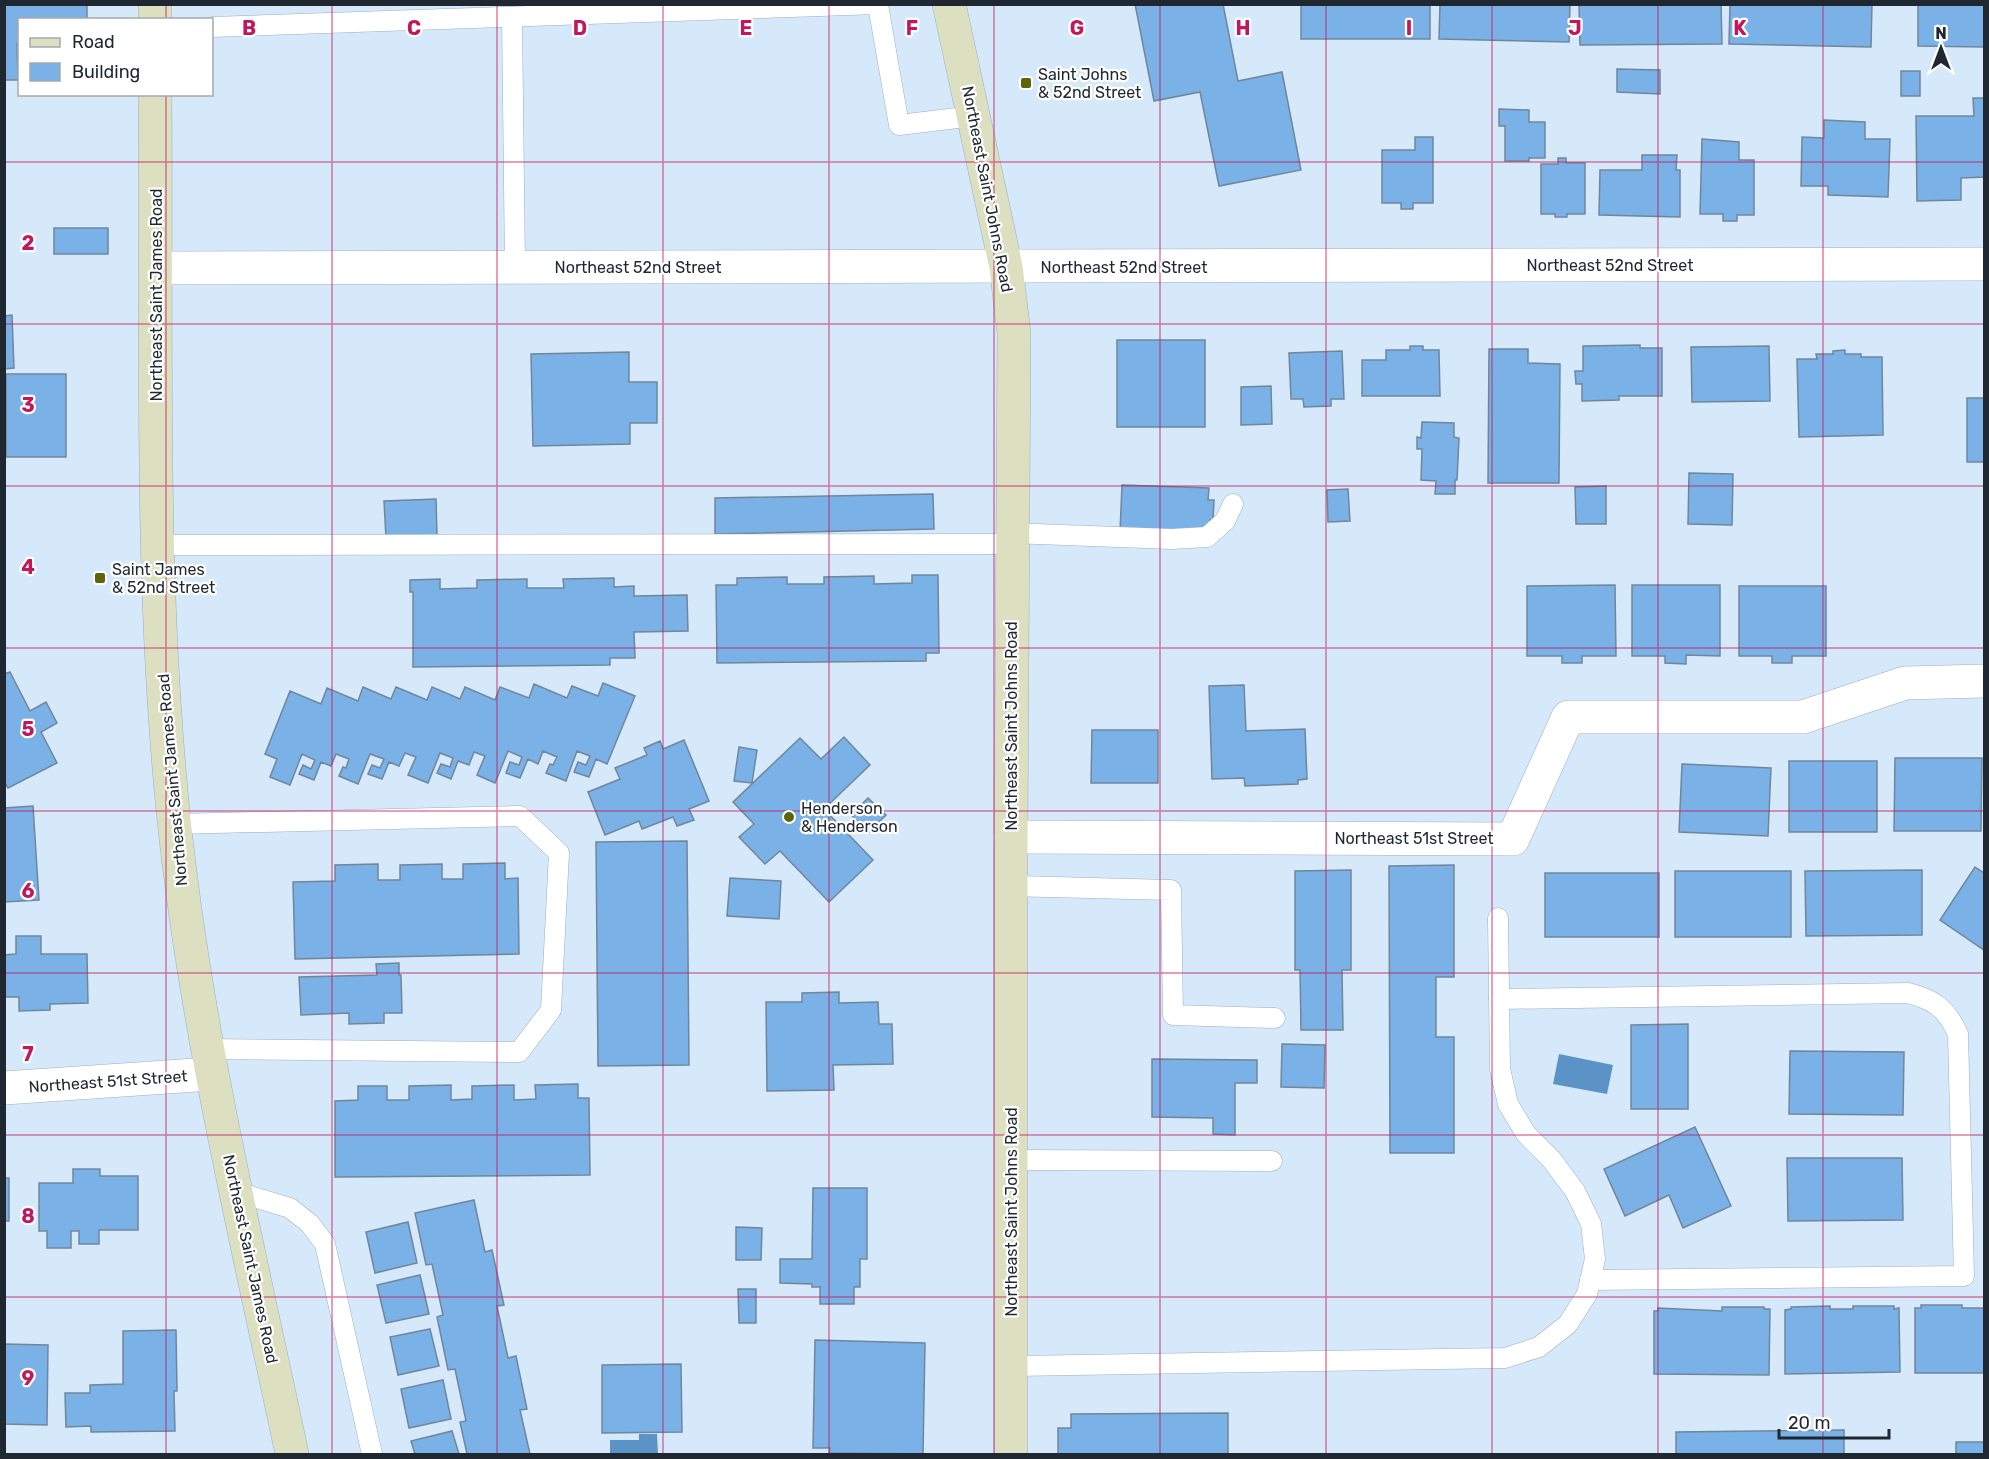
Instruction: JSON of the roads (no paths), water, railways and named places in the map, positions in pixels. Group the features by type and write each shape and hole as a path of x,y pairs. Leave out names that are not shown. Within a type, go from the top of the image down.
{"main road":[{"name":"Northeast Saint Johns Road","path":"949,4 1006,267 1014,333 1011,1455"},
{"name":"Northeast Saint James Road","path":"155,96 157,545 161,673 174,824 194,973 209,1061 292,1455"}],"street":[{"name":"Northeast 52nd Street","path":"156,268 1984,264"},
{"name":"Northeast 51st Street","path":"1011,837 1513,838 1568,717 1803,717 1905,683 1984,681"},
{"name":"Northeast 51st Street","path":"4,1088 209,1061"}],"lane":[{"path":"213,27 878,5 899,125 974,116"},
{"path":"512,17 515,268"},
{"path":"157,545 1172,540 1208,537 1225,521 1233,504"},
{"path":"174,824 520,816 559,853 550,1010 519,1052 209,1061"},
{"path":"1011,886 1171,890 1173,1015 1275,1018"},
{"path":"1011,1366 1505,1358 1539,1347 1568,1324 1587,1294 1595,1259 1591,1224 1575,1191 1551,1159 1526,1134 1508,1104 1500,1069 1497,918"},
{"path":"1499,999 1908,993 1940,1006 1951,1019 1958,1034 1964,1276 1590,1280"},
{"path":"1011,1160 1272,1161"},
{"path":"237,1192 290,1208 310,1224 325,1244 372,1455"}],"water":[{"path":"1559,1054 1613,1065 1607,1094 1553,1084"},
{"path":"639,1434 657,1434 658,1454 610,1454 610,1440 639,1440"}],"place":[{"name":"Saint Johns & 52nd Street","path":"1026,83"},
{"name":"Saint James & 52nd Street","path":"100,578"},
{"name":"Henderson & Henderson","path":"789,817"}]}
